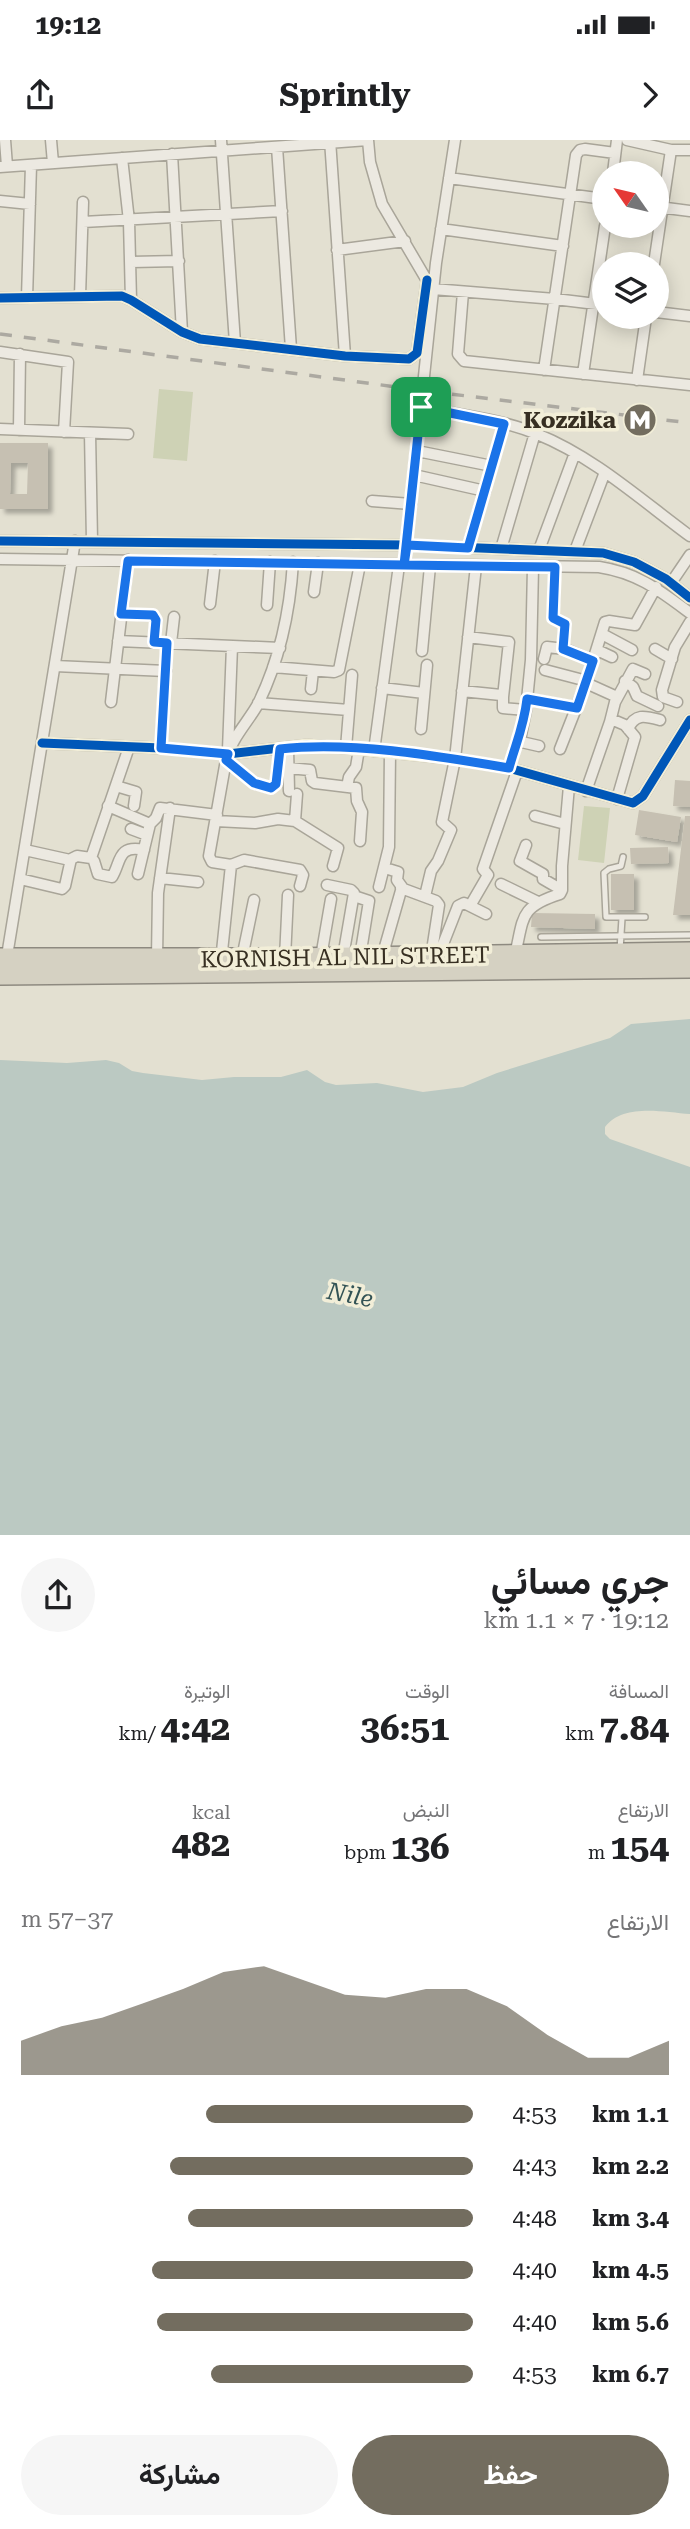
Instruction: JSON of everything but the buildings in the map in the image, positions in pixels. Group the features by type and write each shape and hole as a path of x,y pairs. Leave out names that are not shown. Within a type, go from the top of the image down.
{"highway":[{"name":"KORNISH AL NIL STREET","path":"3,959 157,958 221,966 242,958 515,955 620,945 686,949"},
{"name":"KORNISH AL NIL STREET","path":"3,959 221,966 686,949"}],"street":[{"path":"5,140 4,167 172,155 221,146 277,147 368,140 375,183 382,204 430,285 407,545 374,751"},
{"path":"51,140 53,163"},
{"path":"0,298 112,295 131,300 183,332 200,339 345,356 410,359 416,356 455,140"},
{"path":"614,161 617,140"},
{"path":"626,140 653,143 671,150 690,150"},
{"path":"330,141 345,356"},
{"path":"221,146 235,343"},
{"path":"277,147 291,349"},
{"path":"544,370 578,152 585,149 615,153"},
{"path":"669,161 671,150"},
{"path":"172,155 183,332"},
{"path":"122,158 129,220 131,300"},
{"path":"27,298 31,165"},
{"path":"449,178 592,198"},
{"path":"0,201 30,204"},
{"path":"80,296 83,201"},
{"path":"669,208 690,211"},
{"path":"83,222 282,211"},
{"path":"441,229 563,246"},
{"path":"337,250 405,241"},
{"path":"131,262 178,261"},
{"path":"430,285 463,292 592,303"},
{"path":"463,292 458,349 460,358 468,363 690,385"},
{"path":"669,314 689,316 690,304"},
{"path":"583,374 593,329"},
{"path":"637,380 644,329"},
{"path":"0,352 65,360 69,364 64,432"},
{"path":"19,430 20,355"},
{"path":"421,407 534,433 575,453 605,472 690,536"},
{"path":"468,548 504,424"},
{"path":"0,429 128,434"},
{"path":"90,433 92,541"},
{"path":"501,549 534,433"},
{"path":"417,451 492,466"},
{"path":"539,550 575,453"},
{"path":"575,551 605,472"},
{"path":"414,475 485,491"},
{"path":"372,501 411,504"},
{"path":"0,541 407,545 575,551 618,556 671,583 690,598"},
{"path":"3,959 25,850 75,541"},
{"path":"671,583 690,555"},
{"path":"0,559 599,567 619,570 656,587 690,613"},
{"path":"111,702 128,561"},
{"path":"210,604 215,561"},
{"path":"267,604 270,562"},
{"path":"227,755 258,703 280,648 287,620 293,562"},
{"path":"314,592 318,563"},
{"path":"273,667 334,672 341,667 360,564"},
{"path":"422,651 430,566"},
{"path":"425,896 431,871 439,862 451,830 452,823 442,822 455,759 468,637 467,605 476,566"},
{"path":"470,906 488,875 483,868 513,770 517,741 521,735 531,660 533,567"},
{"path":"555,567 553,618 565,624 563,649"},
{"path":"560,749 587,682 607,621 635,625 656,587"},
{"path":"121,614 153,615 156,620 154,642"},
{"path":"161,748 166,671 174,617"},
{"path":"677,702 665,698 662,694 671,659 682,632 690,622"},
{"path":"602,634 632,650"},
{"path":"468,637 509,642 502,708 526,705 577,708"},
{"path":"118,640 280,648"},
{"path":"232,646 227,755 209,859 212,862 231,865 244,860 300,870 303,875 300,886"},
{"path":"612,657 546,647 544,665 617,697"},
{"path":"655,649 671,659"},
{"path":"421,729 427,665"},
{"path":"55,666 166,671"},
{"path":"586,791 617,697 625,681 633,669 645,674"},
{"path":"311,689 313,671"},
{"path":"346,748 352,675"},
{"path":"625,681 633,687 637,696 658,706"},
{"path":"383,688 424,693"},
{"path":"462,691 499,694 503,697"},
{"path":"258,703 349,710"},
{"path":"628,729 636,718 660,720"},
{"path":"611,719 623,724 635,735 617,799"},
{"path":"42,743 161,748 227,755 307,745 390,752 455,759 513,770 637,802 690,720"},
{"path":"517,741 539,746"},
{"path":"91,858 129,747"},
{"path":"227,755 254,783 271,788 276,784 284,748"},
{"path":"284,748 293,793 295,821"},
{"path":"347,786 356,767 359,749"},
{"path":"379,887 388,847 390,752"},
{"path":"288,768 310,770 315,783 357,789 357,801 362,813 360,841"},
{"path":"116,786 137,793 134,806"},
{"path":"515,955 523,916 538,902 560,894 562,890 569,786"},
{"path":"108,806 148,830"},
{"path":"165,808 216,818 295,821 338,848 333,866"},
{"path":"138,874 148,830 165,808"},
{"path":"157,958 165,808"},
{"path":"536,816 565,824"},
{"path":"131,830 148,830"},
{"path":"526,845 520,861 543,874 543,879 562,890"},
{"path":"25,850 70,860 77,856 94,859 99,879 114,877 120,856 133,849 144,850"},
{"path":"20,879 63,889 70,860"},
{"path":"221,966 231,865"},
{"path":"382,957 402,884 397,880 398,872 385,868"},
{"path":"160,878 198,882"},
{"path":"501,884 538,902"},
{"path":"327,885 351,890 354,896 352,957"},
{"path":"401,888 436,901 440,907 434,957"},
{"path":"285,958 288,895"},
{"path":"352,957 369,901 354,896"},
{"path":"321,957 331,899"},
{"path":"242,958 254,900"},
{"path":"434,957 458,906 464,903 486,914"}],"lane":[{"path":"623,857 621,866 609,869 604,876 606,918 645,917"},
{"path":"541,937 620,945 622,918"}],"green space":[{"path":"159,389 193,392 187,461 153,458"},
{"path":"584,806 610,808 604,863 578,860"}],"water":[{"name":"Nile","path":"690,1019 690,1114 633,1112 613,1119 605,1127 605,1134 610,1139 690,1167 690,1535 0,1535 0,1060 67,1063 106,1060 119,1063 132,1071 202,1080 281,1077 307,1070 325,1082 336,1085 377,1083 423,1092 463,1087 497,1073 610,1038 631,1024"}],"railway":[{"path":"0,334 690,423"}],"cycle path":[{"path":"0,298 122,296 182,332 200,339 345,356 409,359 417,353 427,280"},
{"path":"0,541 407,545 603,553 634,562 666,579 690,598"},
{"path":"42,743 228,754 307,745 455,759 509,768 633,803 643,796 690,720"}],"place":[{"name":"Kozzika","path":"640,420"}],"route":[{"path":"421,407 404,565 128,561 121,614 153,615 156,620 154,642 167,643 161,748 228,754 226,760 254,783 271,788 276,784 280,749 307,745 455,759 509,768 517,741 521,737 527,699 577,708 593,661 563,649 565,624 553,618 555,567 404,565 407,545 468,548 504,424 421,407"}]}
